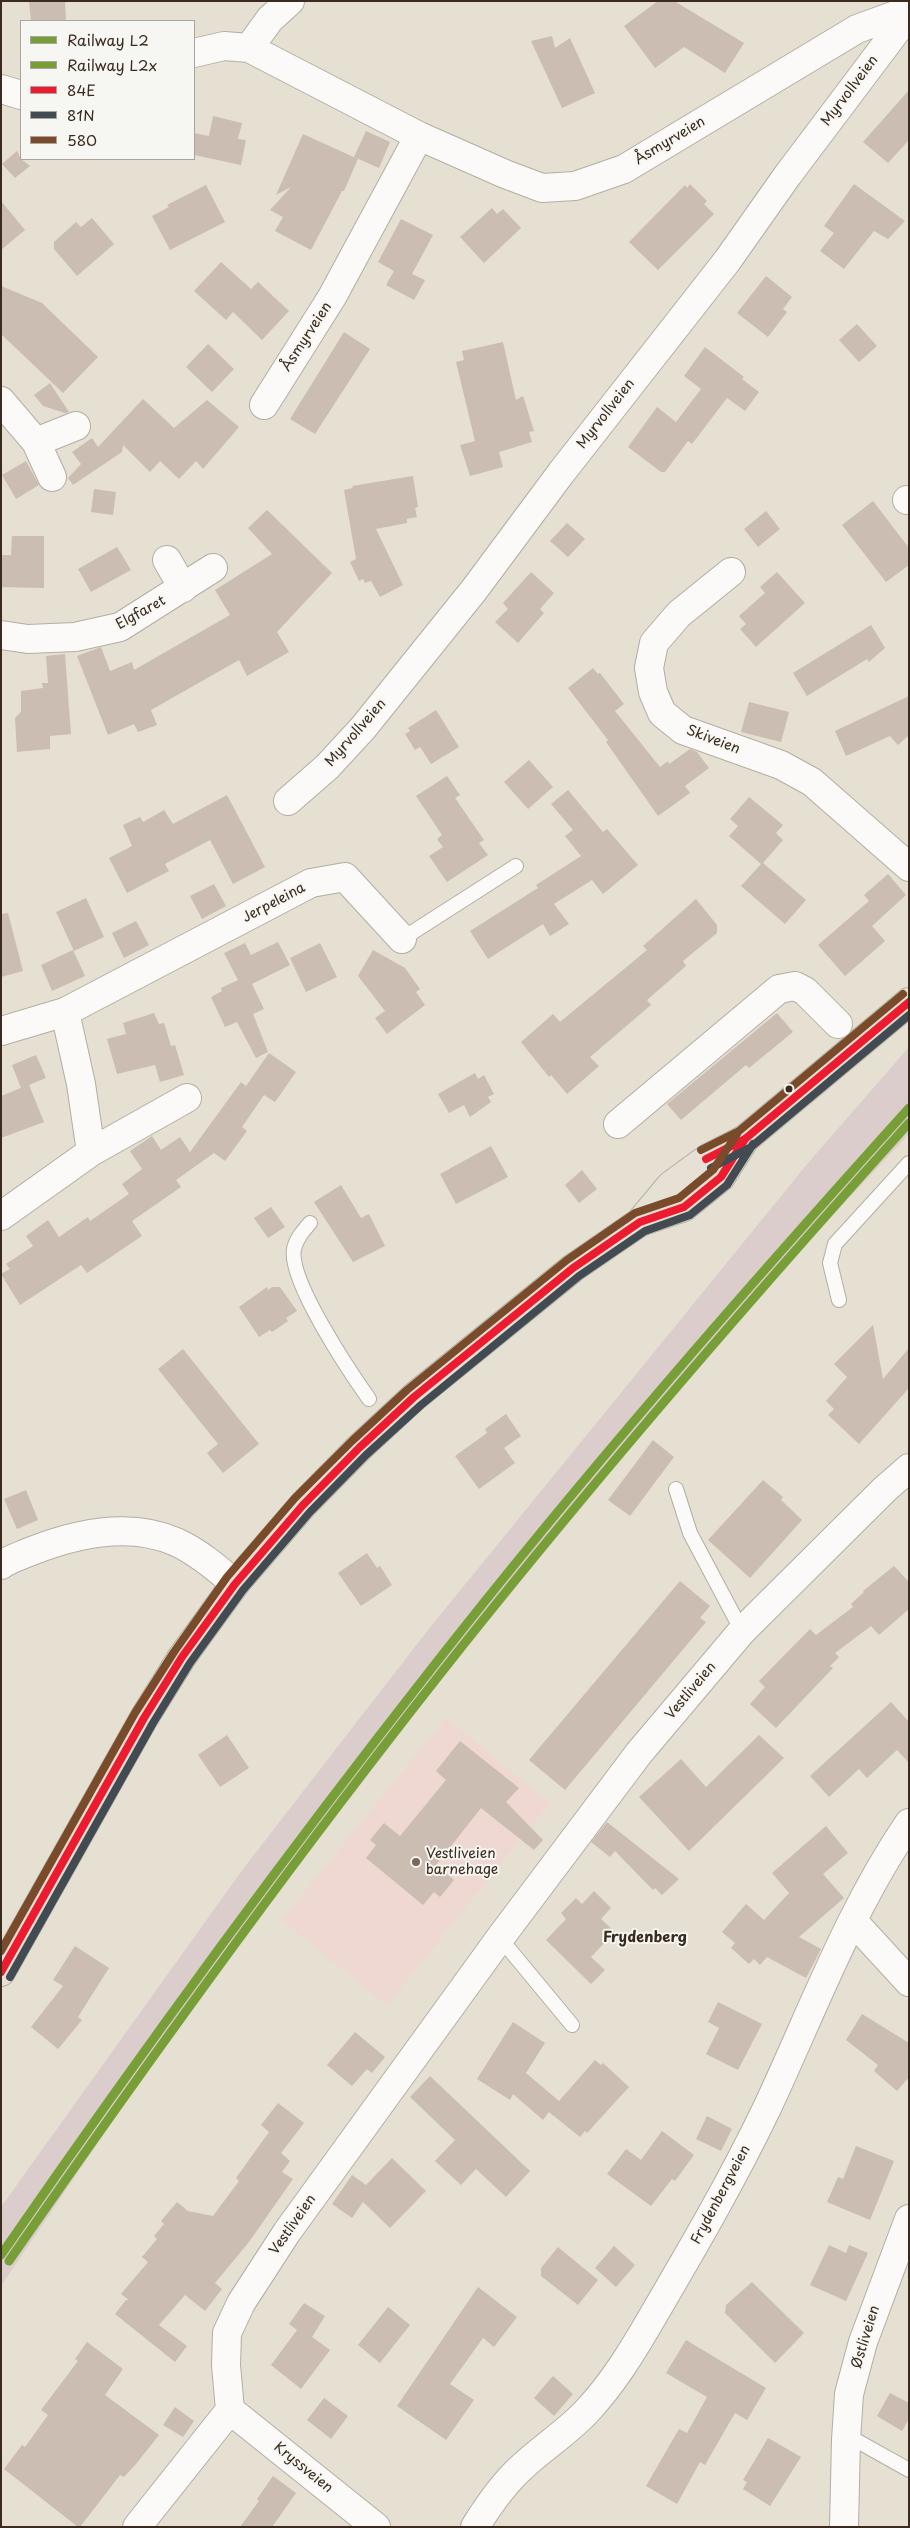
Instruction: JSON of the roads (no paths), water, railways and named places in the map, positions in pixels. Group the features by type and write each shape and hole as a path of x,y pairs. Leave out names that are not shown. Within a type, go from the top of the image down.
{"main road":[{"path":"1,1972 144,1718 187,1649 236,1584 303,1505 387,1422 443,1372 573,1268 640,1222 684,1207 721,1177 745,1139 909,1002"}],"street":[{"path":"249,48 270,19 290,1"},
{"name":"Åsmyrveien","path":"195,54 224,46 249,48 419,136 542,188 575,186 624,169 857,29 909,12"},
{"name":"Myrvollveien","path":"288,802 327,767 363,728 474,590 561,472 727,261 787,176 909,12"},
{"path":"1,89 20,95"},
{"name":"Åsmyrveien","path":"264,405 332,297 419,136"},
{"path":"1,401 36,442 52,478"},
{"path":"36,442 76,426"},
{"path":"167,560 183,588"},
{"name":"Elgfaret","path":"1,635 28,639 75,637 120,628 213,568"},
{"name":"Skiveien","path":"731,572 679,614 654,643 649,668 653,692 662,713 683,730 781,765 812,782 909,867"},
{"name":"Jerpeleina","path":"1,1031 65,1012 311,883 345,878 402,939"},
{"path":"618,1124 779,989 795,986 806,991 838,1024"},
{"path":"65,1012 80,1084 91,1152"},
{"path":"1,1216 91,1152 187,1098"},
{"name":"Vestliveien","path":"230,2410 226,2365 227,2333 241,2303 287,2232 500,1938 639,1753 742,1631 885,1489 909,1468"},
{"path":"1,1565 54,1542 82,1535 140,1532 159,1536 187,1548 236,1584"},
{"name":"Frydenbergveien","path":"476,2527 488,2506 521,2468 559,2439 582,2416 615,2377 710,2217 766,2109 853,1921 885,1858 909,1823"},
{"path":"853,1921 909,1982"},
{"name":"Østliveien","path":"844,2527 849,2394 863,2342 906,2235"},
{"path":"137,2527 230,2410"},
{"name":"Kryssveien","path":"230,2410 376,2527"}],"lane":[{"name":"Jerpeleina","path":"402,939 516,866"},
{"path":"839,1300 830,1263 835,1244 909,1163"},
{"path":"310,1223 298,1238 294,1250 297,1275 328,1334 369,1399"},
{"path":"676,1489 690,1533 742,1631"},
{"path":"500,1938 572,2024"},
{"path":"846,2440 860,2442 909,2470"}],"rail line":[{"name":"L2","path":"1,2255 105,2106 212,1958 432,1668 606,1454 787,1245 909,1108"},
{"name":"L2x","path":"9,2261 220,1964 329,1817 497,1602 670,1394 909,1123"}],"place":[{"name":"Vestliveien barnehage","path":"416,1862"}],"district":[{"name":"Frydenberg","path":"645,1938"}]}
